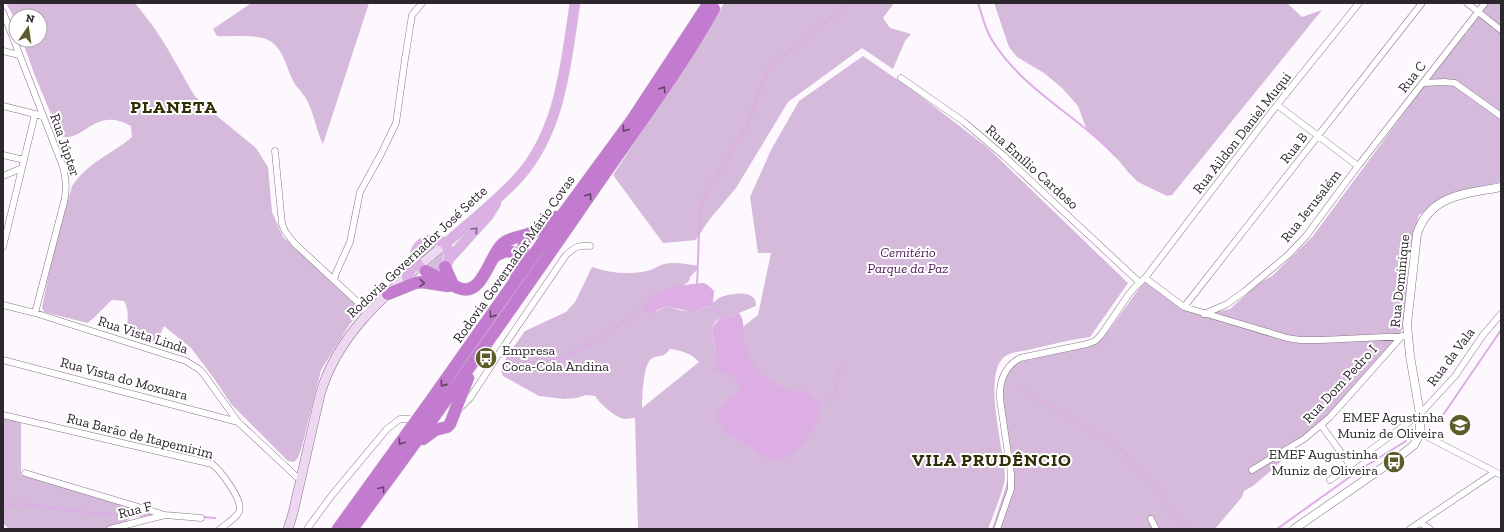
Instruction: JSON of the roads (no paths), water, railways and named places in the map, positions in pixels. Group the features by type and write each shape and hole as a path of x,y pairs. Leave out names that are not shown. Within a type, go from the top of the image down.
{"highway":[{"name":"Rodovia Governador Mário Covas","path":"338,529 547,236 632,120 709,3"},
{"name":"Rodovia Governador Mário Covas","path":"352,529 403,461 437,424 480,352 640,126 704,28 717,3"},
{"path":"421,266 455,286 464,290 470,289 484,277 493,257 504,242 517,236 531,233 546,225 570,206"},
{"path":"509,311 511,302 549,245 550,241 547,236 531,233"},
{"path":"514,283 520,259 531,233"},
{"path":"493,257 502,251 507,250 514,252 520,259"},
{"path":"447,263 455,286"},
{"path":"388,294 415,283 422,282 455,286"},
{"path":"432,399 430,414 437,424 447,427 466,397 480,352"}],"main road":[{"name":"Rodovia Governador José Sette","path":"288,529 293,513 316,410 325,378 335,357 347,338 388,294 421,266 441,242 470,223 519,176 530,162 552,122 558,100 575,3"},
{"path":"421,266 433,272 439,271 488,216 500,194"},
{"name":"Rodovia Governador José Sette","path":"421,266 416,252 419,246 424,241 430,239 441,242"},
{"path":"441,242 449,254 447,263"}],"street":[{"path":"334,280 350,242 360,192 396,123 412,16 422,3"},
{"name":"Rua Aildon Daniel Muqui","path":"997,529 1012,489 999,389 1005,371 1012,363 1020,358 1095,341 1107,328 1129,294 1145,278 1277,105 1359,3"},
{"name":"Rua B","path":"1184,307 1422,3"},
{"path":"1467,3 1501,30"},
{"name":"Rua C","path":"1358,166 1485,3"},
{"name":"Rua Júpter","path":"3,12 63,167 66,180 66,190 35,313"},
{"path":"3,51 19,55"},
{"name":"Rua Emílio Cardoso","path":"901,78 964,122 1004,156 1140,282"},
{"path":"1423,83 1455,83 1501,116"},
{"path":"1277,105 1358,166"},
{"path":"3,106 42,116"},
{"path":"3,247 35,114"},
{"path":"275,151 282,224 285,231 294,243 363,307 367,315"},
{"path":"3,154 24,160"},
{"name":"Rua Jerusalém","path":"1204,314 1236,298 1288,255 1306,236 1358,166"},
{"path":"3,176 22,168"},
{"name":"Rua Dominique","path":"1420,433 1420,414 1405,336 1417,234 1424,218 1435,206 1449,198 1501,187"},
{"path":"466,397 502,349 566,255 573,248 580,245 590,246"},
{"path":"1145,278 1184,307 1273,334 1300,340 1405,336"},
{"name":"Rua Vista Linda","path":"3,305 35,313 186,361 200,370 238,422 300,480"},
{"name":"Rua da Vala","path":"1330,480 1420,414 1455,376 1483,335 1501,314"},
{"name":"Rua Dom Pedro I","path":"1252,470 1304,439 1330,417 1405,336"},
{"name":"Rua Vista do Moxuara","path":"3,360 238,422"},
{"name":"Rua Barão de Itapemirim","path":"3,415 212,464 222,473 238,500 240,508 237,515 220,529"},
{"path":"307,529 332,495 387,429 400,419 416,421"},
{"path":"1321,424 1350,465"},
{"path":"1294,529 1404,453 1414,445 1420,433 1498,474"},
{"path":"25,474 165,515 201,518"},
{"path":"1410,529 1498,474"},
{"name":"Rua F","path":"110,529 165,515"},
{"path":"1151,518 1156,529"},
{"path":"1420,523 1430,529"}],"waterway":[{"path":"697,286 700,207 710,187 749,122 757,95 768,71 780,58 850,3"},
{"path":"978,3 992,40 1018,73 1050,101 1084,127 1115,155"},
{"path":"710,303 722,316 723,320"},
{"path":"504,367 563,358 591,343 644,308"},
{"path":"1439,421 1501,330"},
{"path":"817,406 825,402 833,394 842,367"},
{"path":"1020,389 1061,412 1120,449 1140,471 1155,484 1170,508 1186,529"},
{"path":"1277,529 1361,469 1406,441"},
{"path":"3,505 21,504 100,514 142,516 154,513"},
{"path":"202,517 215,518"}],"place":[{"name":"Empresa Coca-Cola Andina","path":"486,358"},
{"name":"EMEF Agustinha Muniz de Oliveira","path":"1460,425"},
{"name":"EMEF Augustinha Muniz de Oliveira","path":"1394,462"}],"district":[{"name":"PLANETA","path":"174,107"},
{"name":"VILA PRUDÊNCIO","path":"992,460"}],"park label":[{"name":"Cemitério Parque da Paz","path":"908,260"}]}
